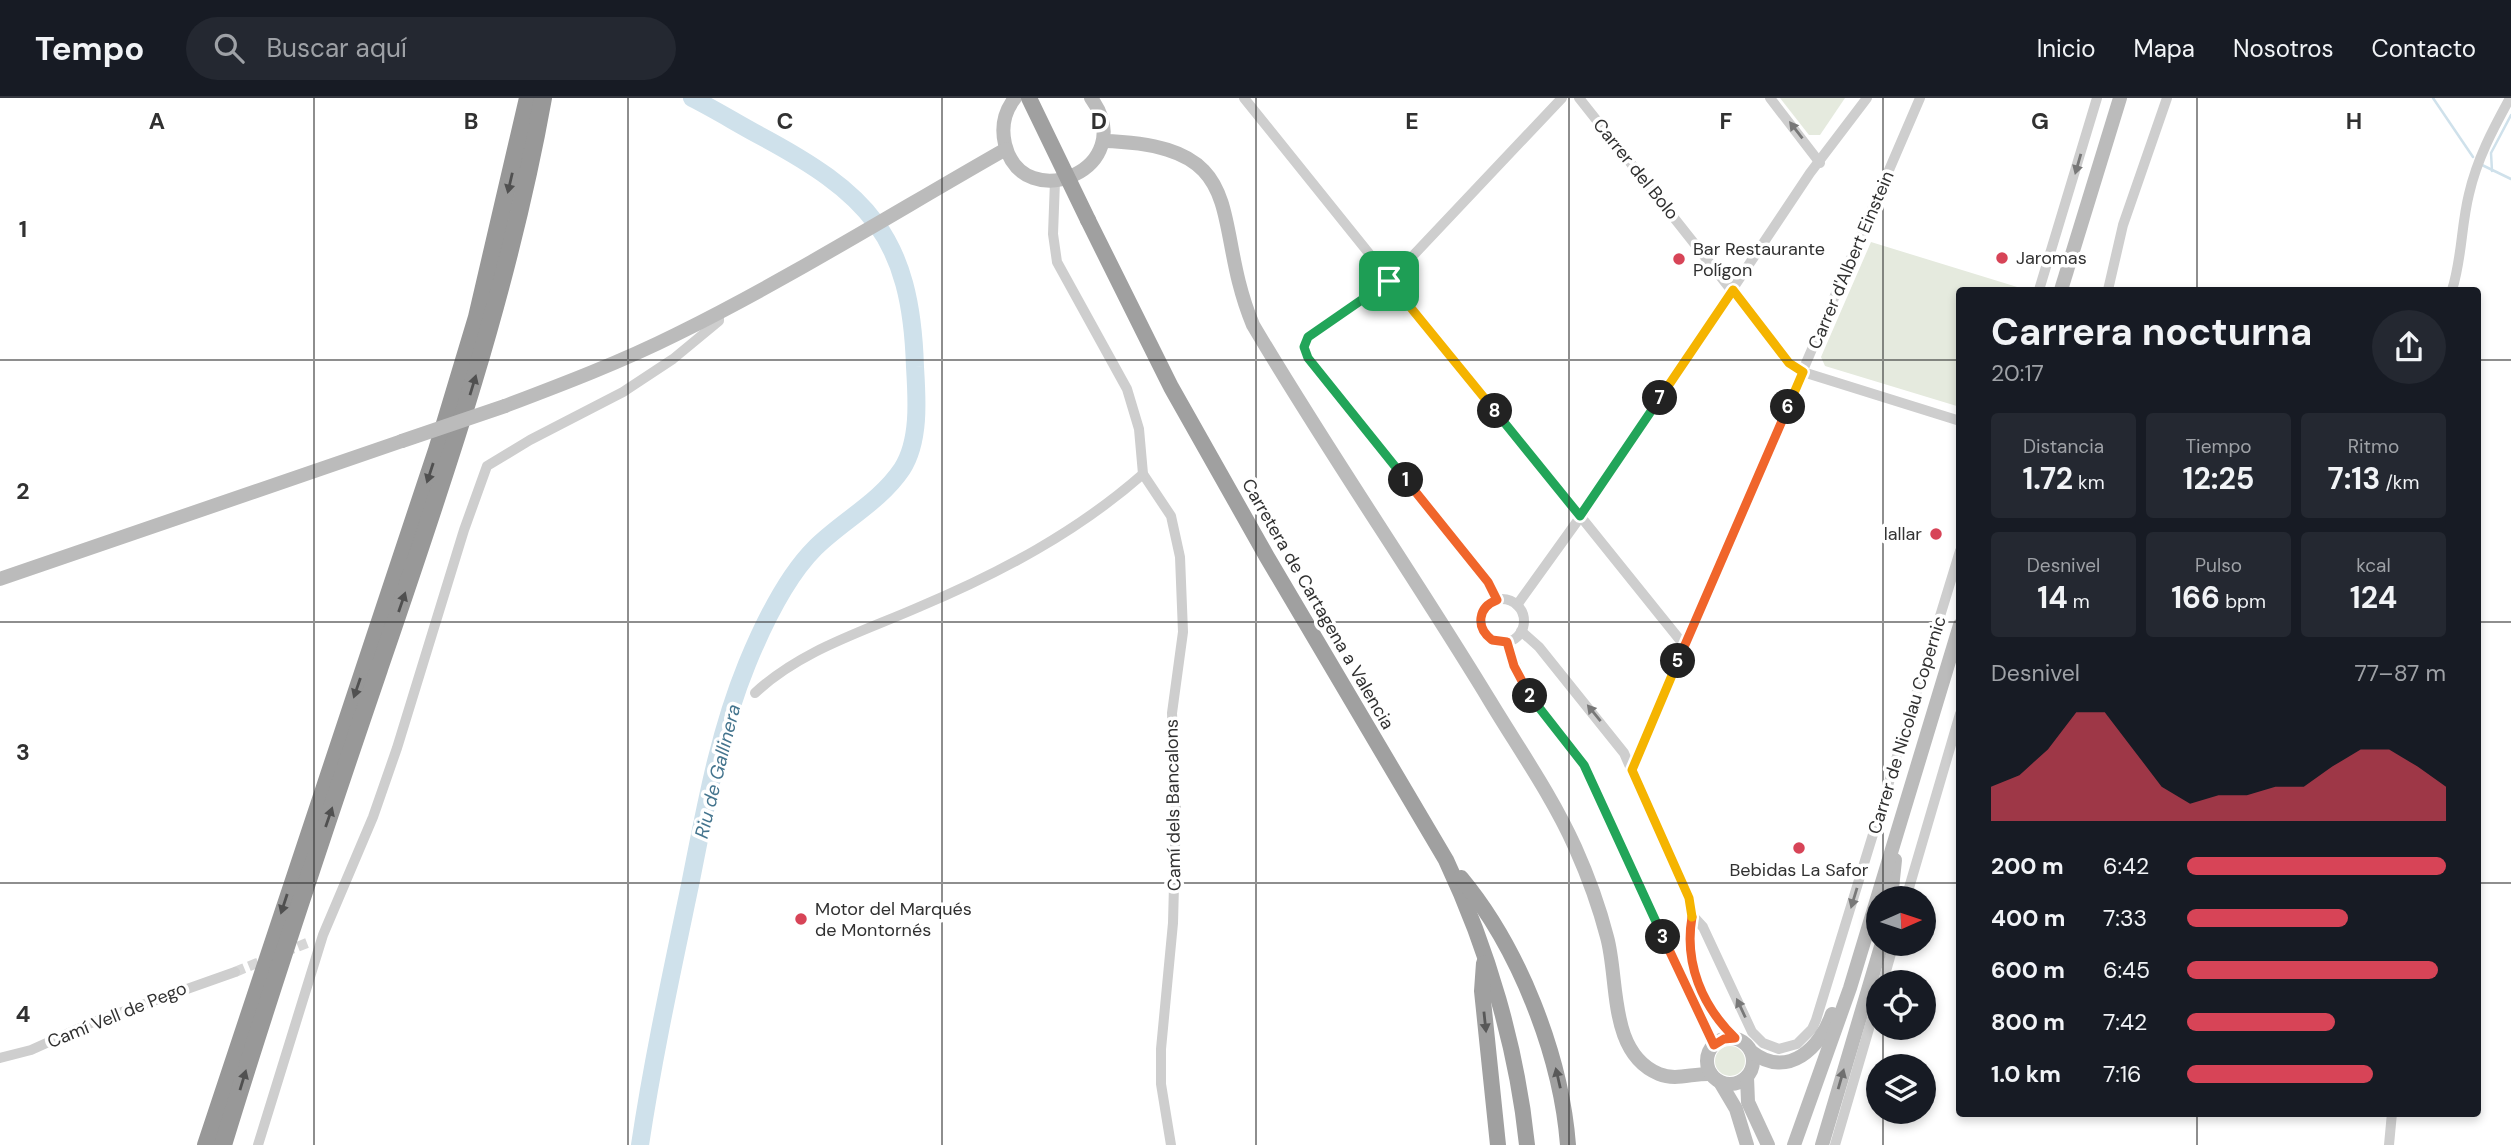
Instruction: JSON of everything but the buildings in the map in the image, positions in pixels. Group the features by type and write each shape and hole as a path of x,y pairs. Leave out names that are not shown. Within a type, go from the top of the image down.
{"highway":[{"path":"206,1145 437,450 477,317 531,112 543,98"},
{"name":"Carretera de Cartagena a Valencia","path":"1029,98 1171,387 1267,558 1446,860 1485,954 1500,1009 1527,1145"},
{"path":"223,1145 258,1030 470,394 506,269 531,112"},
{"path":"1446,860 1479,899 1534,1005 1547,1036 1559,1079 1568,1145"},
{"path":"1485,954 1482,991 1498,1145"}],"main road":[{"path":"1015,98 1003,120 1006,149 1014,163 1027,174 1055,181 1068,179 1091,165 1102,141 1102,119 1093,98"},
{"path":"2062,287 2120,98"},
{"path":"1102,141 1138,142 1168,148 1193,161 1212,179 1223,205 1243,301 1253,325 1469,666 1572,839 1587,873 1608,940 1626,1041 1636,1057 1658,1073 1672,1077 1721,1080 1747,1077"},
{"path":"0,579 505,406 624,359 719,312 1006,149"},
{"path":"1794,1145 1830,1049 1956,638"},
{"path":"1689,1076 1703,1066 1710,1052 1724,1039 1735,1038 1746,1044 1752,1052 1768,1060 1792,1059 1811,1051 1821,1040 1867,904 1897,831"},
{"path":"1892,886 1897,831"},
{"path":"1822,1145 1878,956"},
{"path":"1710,1052 1736,1109 1746,1145"},
{"path":"1752,1052 1753,1067 1747,1077 1748,1102 1768,1145"},
{"path":"1721,1080 1748,1102"}],"street":[{"path":"1244,98 1684,645"},
{"path":"1497,600 1488,582 1308,358 1304,347 1308,337 1389,281 1562,98"},
{"name":"Carrer del Bolo","path":"1579,98 1789,363 1803,372 1956,420"},
{"path":"1770,98 1820,163"},
{"path":"1517,605 1867,98"},
{"name":"Carrer d'Albert Einstein","path":"1632,770 1920,98"},
{"path":"2040,287 2097,98"},
{"path":"2109,287 2123,225 2167,98"},
{"path":"2453,287 2459,267 2466,209 2476,166 2510,98"},
{"path":"755,693 777,673 816,650 996,573 1084,522 1143,474 1139,429 1127,389 1057,262 1053,234 1055,181"},
{"path":"258,1145 323,935 373,817 393,760 464,530 487,466 530,440 623,392 663,366 719,321 719,312"},
{"name":"Camí dels Bancalons","path":"1143,474 1171,516 1182,586 1183,632 1172,713 1177,809 1173,923 1163,1004 1161,1049 1164,1108 1171,1145"},
{"name":"Carrer de Nicolau Copernic","path":"1692,915 1703,927 1752,1032 1766,1045 1787,1048 1806,1037 1816,1020 1956,564"},
{"path":"1497,600 1508,600 1517,605 1523,619 1521,631 1507,642 1496,642 1487,637 1480,623 1485,608 1497,600"},
{"path":"1521,631 1539,646 1617,741 1689,898 1695,976 1715,1017 1735,1038"},
{"path":"1507,642 1524,687 1584,765 1710,1052"},
{"path":"1910,886 1956,727"},
{"name":"Camí Vell de Pego","path":"0,1058 31,1050 185,987 235,972"},
{"path":"1835,1145 1866,1039"},
{"path":"2389,1145 2392,1117"}],"shaded area":[{"path":"1780,98 1845,98 1820,135 1809,135"},
{"path":"1871,242 2017,287 1956,287 1956,406 1825,366 1821,357"},
{"path":"1730,1046 1740,1051 1745,1061 1740,1071 1730,1076 1720,1071 1715,1061 1720,1051"}],"waterway":[{"name":"Riu de Gallinera","path":"640,1145 707,801 720,745 747,664 776,603 804,560 883,491 902,469 912,446 916,420 912,322 893,251 876,224 855,199 828,177 692,98"},
{"path":"2433,98 2473,157"},
{"path":"2492,171 2491,153 2511,115"},
{"path":"2482,165 2511,179"}],"tunnel":[{"path":"284,952 307,943"},
{"path":"235,972 267,959"}],"place":[{"name":"Jaromas","path":"2002,258"},
{"name":"Bar Restaurante Polígon","path":"1679,259"},
{"name":"lallar","path":"1936,534"},
{"name":"Bebidas La Safor","path":"1799,848"},
{"name":"Motor del Marqués de Montornés","path":"801,919"}],"route":[{"path":"1389,281 1580,516 1733,290 1789,363 1803,372 1632,770 1691,905 1692,963 1698,984 1715,1017 1735,1038 1724,1039 1714,1045 1584,765 1524,687 1507,642 1496,642 1484,633 1480,623 1482,612 1488,604 1497,600 1488,582 1308,358 1304,347 1308,337 1389,281"}]}
